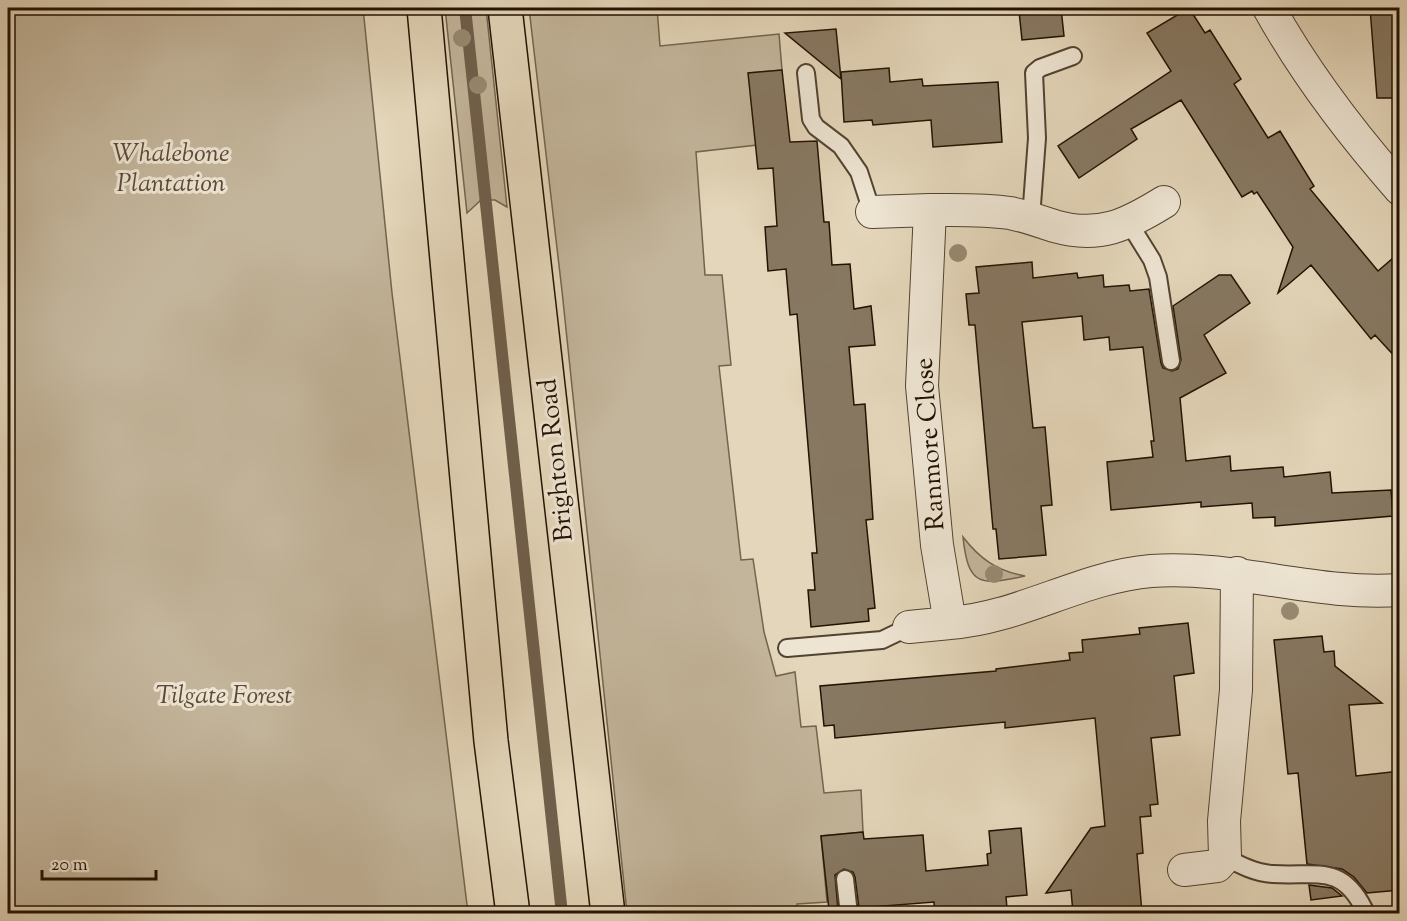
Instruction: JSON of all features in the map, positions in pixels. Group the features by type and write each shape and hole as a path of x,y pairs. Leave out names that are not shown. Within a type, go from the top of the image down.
{"main road":[{"path":"424,8 491,741 513,914"},
{"name":"Brighton Road","path":"506,8 608,914"}],"street":[{"path":"1269,8 1308,72 1344,123 1400,189"},
{"path":"872,212 987,211 1031,218 1056,226 1092,231 1129,224 1164,202"},
{"name":"Ranmore Close","path":"930,210 922,386 937,545 950,623"},
{"path":"909,627 1005,615 1071,590 1147,572 1189,568 1237,573 1313,586 1373,592 1400,590"},
{"path":"1184,870 1217,866 1225,857 1224,821 1236,690 1237,573"}],"lane":[{"path":"1031,218 1037,138 1034,73 1040,68 1073,56"},
{"path":"806,73 811,119 816,127 840,146 859,172 872,212"},
{"path":"1129,224 1152,260 1158,277 1172,361"},
{"path":"787,648 882,640 909,627"},
{"path":"1225,857 1246,868 1272,874 1319,873 1339,879 1355,890 1364,909"},
{"path":"845,879 849,914"}],"green space":[{"name":"Tilgate Forest","path":"8,8 363,8 392,293 468,913 8,913"},
{"path":"445,8 486,8 507,207 495,200 481,200 467,213"},
{"path":"529,8 657,8 660,46 779,34 782,70 749,73 757,145 696,152 705,275 722,275 731,365 719,366 741,560 753,559 764,632 776,676 795,672 801,727 816,726 824,793 861,790 863,832 821,836 827,902 797,904 798,913 627,913 562,291"},
{"path":"963,537 990,563 1006,571 1025,576 997,581 979,579 968,565"}],"building":[{"path":"1061,8 1064,36 1022,40 1019,11"},
{"path":"1189,8 1205,33 1210,30 1241,79 1234,84 1268,138 1280,131 1314,186 1310,189 1378,271 1400,252 1400,362 1375,335 1371,339 1311,265 1278,293 1293,247 1257,192 1254,194 1252,191 1242,197 1181,100 1131,129 1137,139 1079,178 1058,146 1171,71 1147,33"},
{"path":"1370,8 1400,8 1400,98 1377,98"},
{"path":"836,29 841,79 785,33"},
{"path":"889,68 890,82 922,79 923,86 998,82 1002,142 933,147 931,120 873,125 872,120 844,122 841,72"},
{"path":"782,70 790,142 817,141 824,222 829,222 832,265 850,264 854,309 871,306 875,345 849,347 854,405 865,404 873,519 866,520 875,608 868,609 869,621 811,627 808,590 815,590 812,553 817,553 797,314 790,315 786,269 768,271 765,227 777,226 773,168 758,169 748,73"},
{"path":"1032,262 1033,278 1077,273 1078,278 1103,275 1104,287 1129,285 1130,291 1149,289 1161,363 1163,368 1172,371 1178,369 1181,360 1173,306 1219,275 1231,275 1250,303 1204,335 1226,373 1180,398 1186,461 1230,456 1231,471 1283,467 1284,477 1330,472 1332,493 1391,490 1393,516 1275,526 1275,517 1253,518 1252,503 1201,507 1201,502 1111,510 1107,462 1153,457 1151,441 1154,441 1143,347 1110,350 1109,337 1084,340 1082,316 1022,322 1033,428 1045,427 1052,505 1041,506 1046,555 999,559 996,529 993,529 975,325 969,325 966,294 979,293 976,267"},
{"path":"1188,623 1194,673 1174,676 1180,735 1151,738 1158,804 1150,805 1151,816 1140,817 1143,853 1137,854 1142,913 1073,913 1071,890 1046,893 1091,828 1105,826 1095,718 1005,728 1005,722 835,738 834,725 824,726 820,686 996,671 996,669 1070,660 1069,653 1083,652 1082,640 1140,634 1139,628"},
{"path":"1322,636 1324,652 1334,651 1335,666 1382,703 1349,705 1356,776 1400,771 1400,890 1367,893 1354,877 1342,869 1307,864 1298,773 1288,774 1274,640"},
{"path":"1021,828 1027,895 1006,897 1007,908 935,914 934,902 859,908 855,877 853,872 844,869 835,875 838,910 829,910 821,836 863,832 864,839 923,835 926,871 988,865 987,854 991,853 989,831"},
{"path":"1309,885 1332,888 1342,896 1311,900"}],"waterway":[{"path":"465,8 562,914"}],"park label":[{"name":"Whalebone Plantation","path":"171,169"}]}
